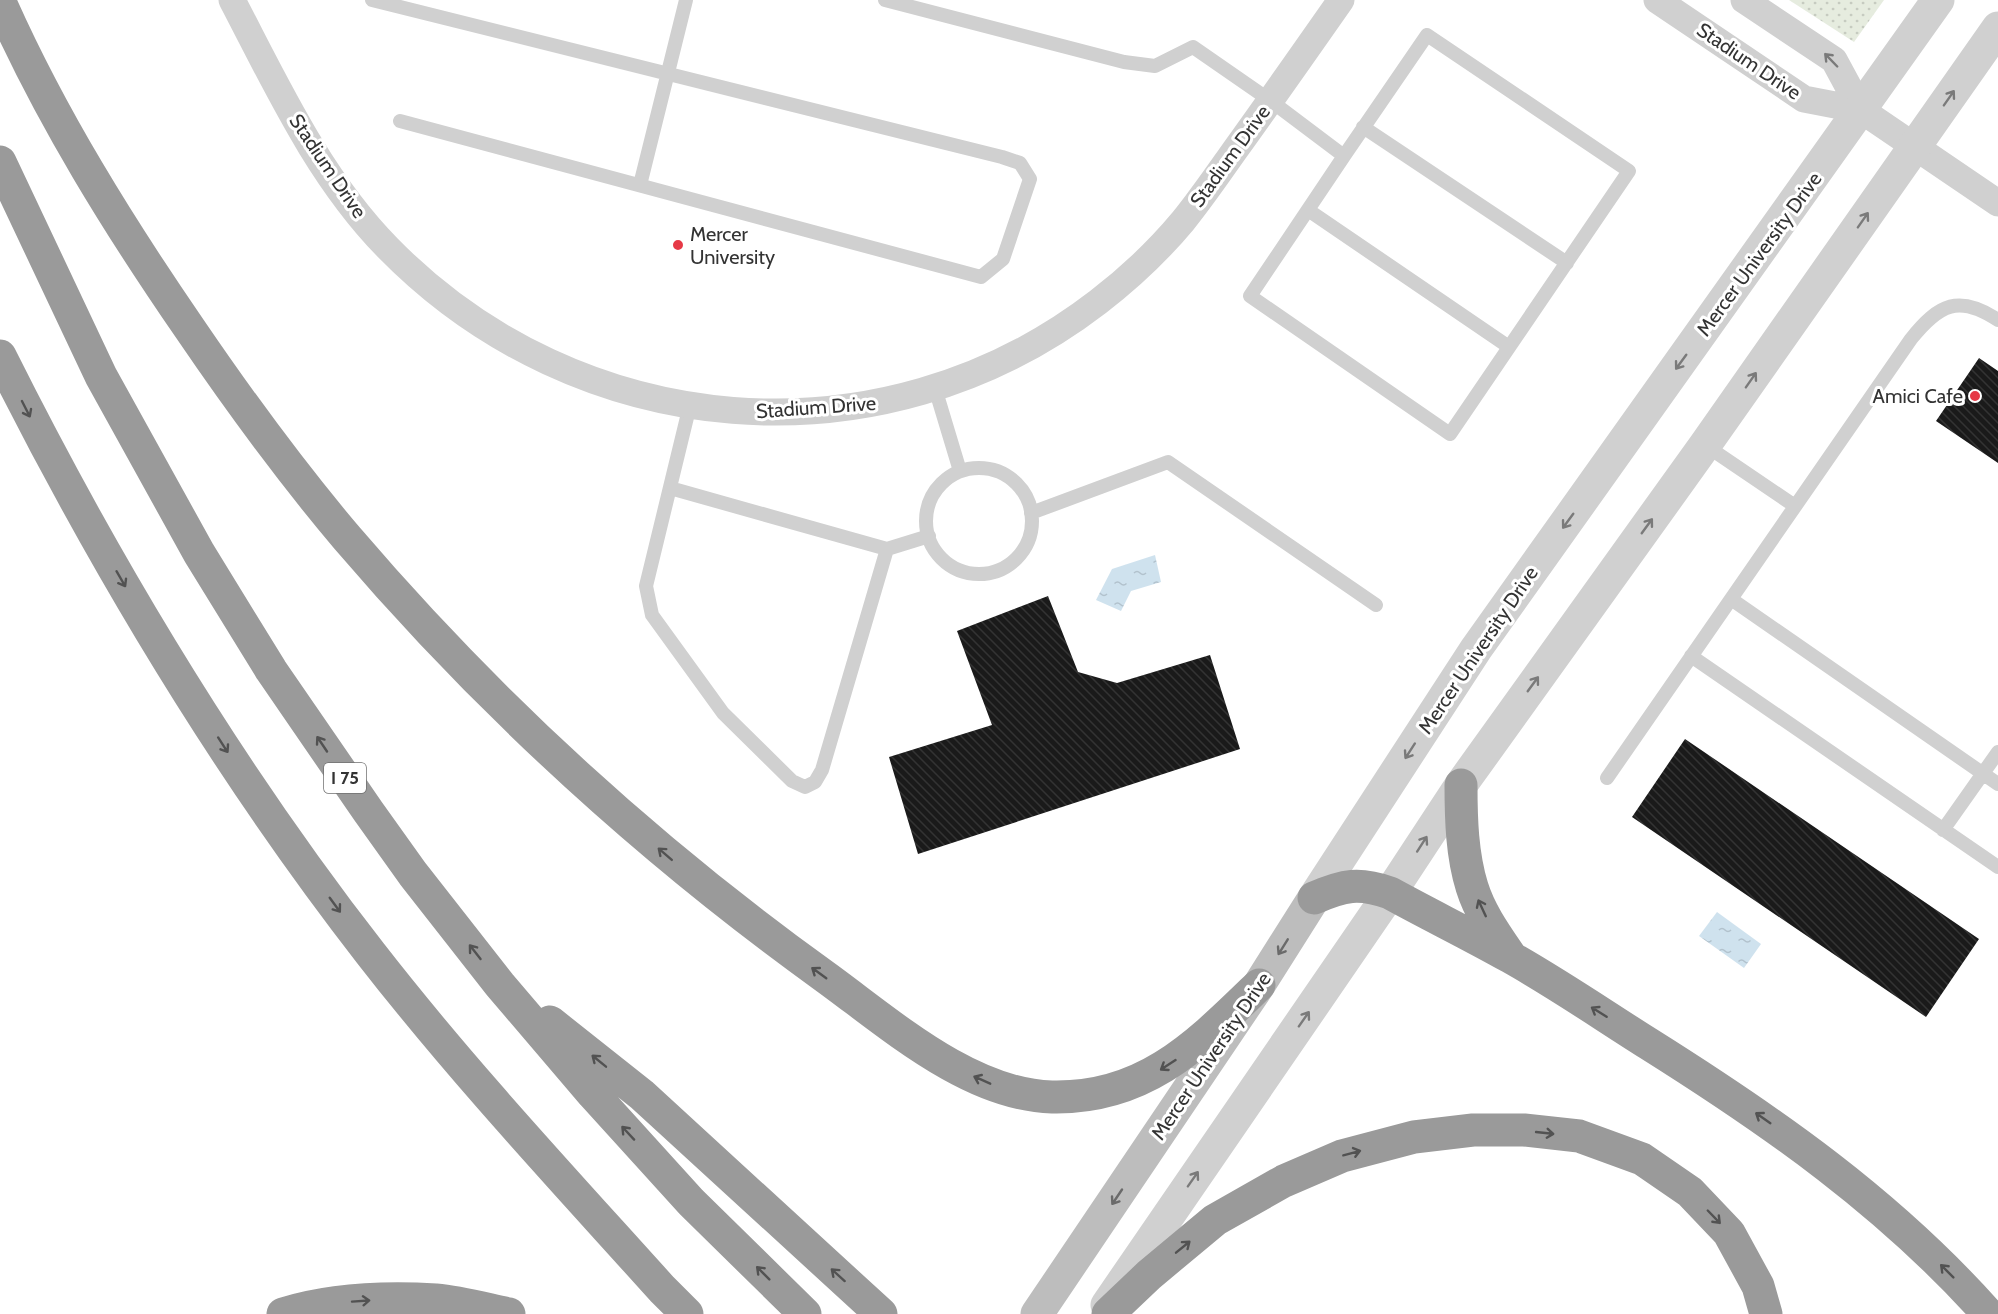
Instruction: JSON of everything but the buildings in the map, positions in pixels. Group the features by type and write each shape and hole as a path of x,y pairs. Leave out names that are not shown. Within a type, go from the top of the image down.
{"highway":[{"path":"0,2 21,49 76,149 148,268 226,381 347,538 447,649 559,760 670,858 753,924 912,1040 982,1081 1016,1093 1051,1097 1089,1095 1130,1085 1166,1067 1205,1038 1259,985"},
{"name":"I 75","path":"0,162 101,376 199,554 271,670 368,811 413,874 501,985 593,1094 684,1193 805,1314"},
{"path":"0,356 39,433 156,639 258,800 371,954 488,1097 687,1314"},
{"path":"1461,785 1461,820 1472,888 1488,923 1512,958"},
{"path":"1314,898 1337,888 1357,885 1374,887 1390,893 1512,958 1730,1095 1810,1152 1893,1218 1988,1314"},
{"path":"501,985 572,1038 642,1095 882,1314"},
{"path":"1108,1314 1149,1275 1215,1220 1284,1181 1342,1156 1414,1137 1473,1130 1524,1130 1580,1136 1642,1159 1690,1192 1730,1233 1758,1286 1766,1314"},
{"path":"283,1314 334,1303 383,1300 437,1300 509,1314"}],"main road":[{"name":"Mercer University Drive","path":"1043,1306 1259,985 1314,898"}],"street":[{"name":"Stadium Drive","path":"232,0 309,144 345,199 387,247 449,302 494,333 542,359 587,378 644,397 718,410 781,413 841,409 885,402 934,388 991,366 1043,340 1098,302 1140,266 1182,222 1341,0"},
{"name":"Stadium Drive","path":"1657,0 1804,99 1861,110"},
{"path":"1744,0 1834,60 1861,110 1998,203"},
{"name":"Mercer University Drive","path":"1314,898 1476,649 1938,0"},
{"path":"1101,1314 1390,893 1461,785 1705,445 1998,28"}],"lane":[{"path":"372,0 1002,157 1020,163 1030,179 1003,259 981,277 400,121"},
{"path":"640,185 686,0"},
{"path":"885,0 1124,62 1155,66 1193,47 1271,100 1344,156"},
{"path":"1427,34 1629,171 1450,434 1250,296 1344,156 1427,34"},
{"path":"1363,127 1567,263"},
{"path":"1308,210 1509,347"},
{"path":"1607,778 1911,339 1928,318 1961,304 1980,308 1998,321"},
{"path":"934,388 960,471"},
{"path":"690,405 646,586 652,615 723,713 792,781 805,787 815,782 822,770 887,549"},
{"path":"1705,445 1795,506"},
{"path":"1031,513 1168,462 1376,605"},
{"path":"973,467 992,469 1008,477 1025,495 1031,513 1030,535 1022,552 1011,562 995,571 977,574 960,570 945,562 933,548 926,527 927,509 932,495 943,481 960,471 973,467"},
{"path":"670,488 887,549 929,536"},
{"path":"1731,599 1998,784"},
{"path":"1691,656 1998,867"},
{"path":"1943,830 1996,758"}],"shaded area":[{"path":"1789,0 1884,0 1854,42"}],"water":[{"path":"1155,555 1161,582 1131,591 1121,611 1096,600 1112,569"},
{"path":"1717,912 1761,944 1744,968 1699,936"}],"place":[{"name":"Mercer University","path":"678,245"},
{"name":"Amici Cafe","path":"1975,396"}]}
